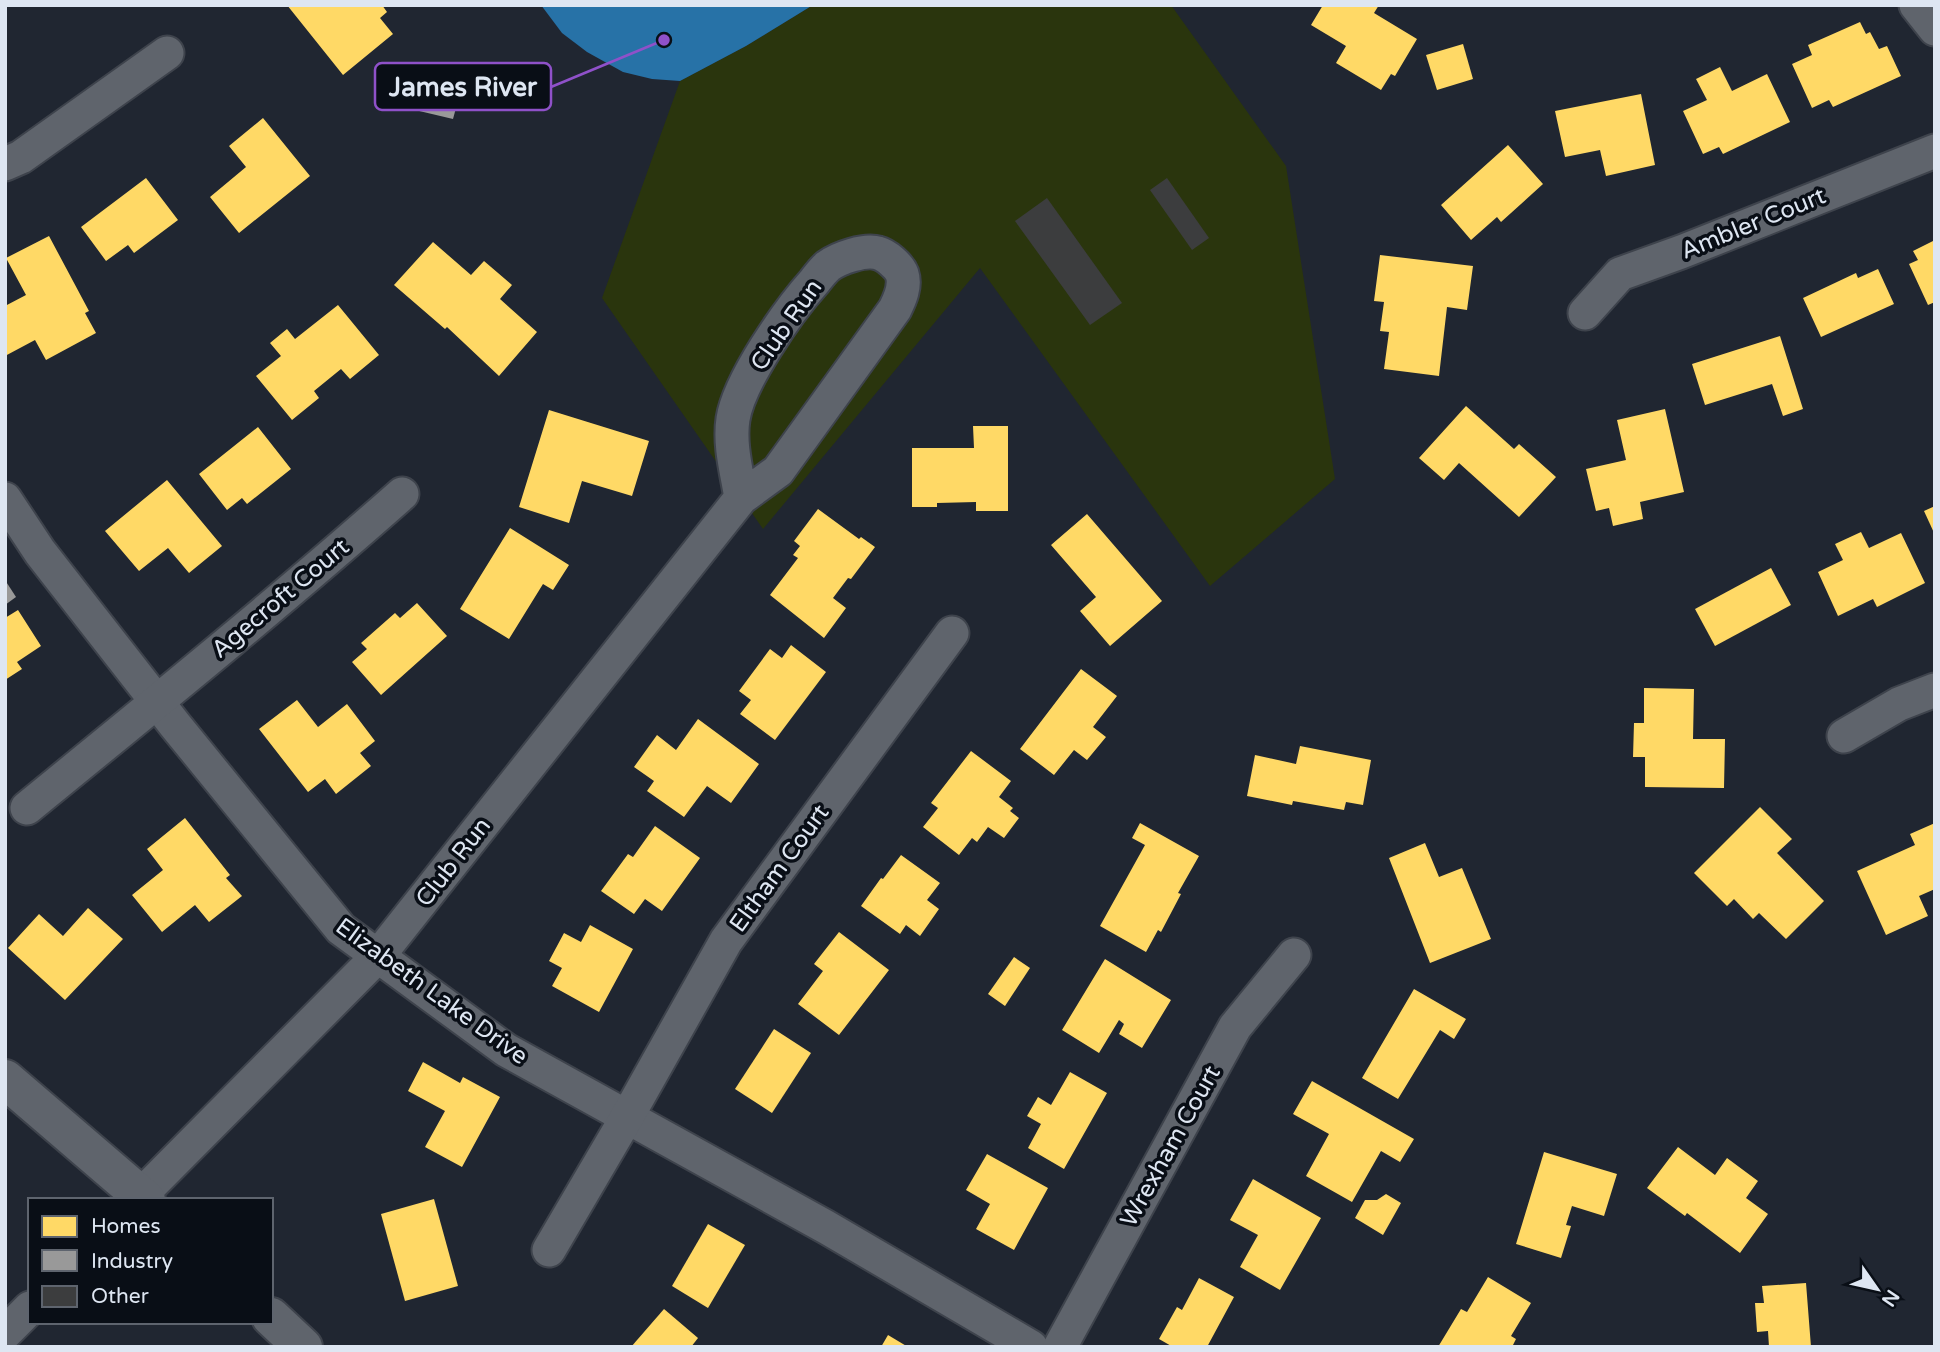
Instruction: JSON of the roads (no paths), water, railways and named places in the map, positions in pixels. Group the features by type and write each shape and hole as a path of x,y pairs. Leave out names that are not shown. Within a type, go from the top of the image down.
{"main road":[{"path":"5,1079 141,1198"},
{"path":"273,1319 303,1347"}],"street":[{"path":"1916,5 1935,29"},
{"path":"5,164 21,157 167,53"},
{"name":"Ambler Court","path":"1585,313 1620,274 1935,150"},
{"name":"Club Run","path":"141,1198 379,955 741,498 778,471 895,309 903,292 902,274 894,262 878,253 854,254 828,266 802,296 764,351 740,396 733,419 734,461 741,498"},
{"name":"Agecroft Court","path":"27,808 157,702 402,494"},
{"name":"Elizabeth Lake Drive","path":"5,499 40,552 157,702 341,929 506,1050 826,1227 1031,1347"},
{"name":"Eltham Court","path":"549,1250 726,941 952,633"},
{"path":"1844,736 1899,704 1935,690"},
{"name":"Wrexham Court","path":"1060,1347 1235,1027 1294,955"},
{"path":"5,1334 28,1310"}],"water":[{"path":"541,5 813,5 746,46 680,81 652,79 623,72 587,52 562,33"}],"place":[{"name":"James River","path":"664,40"}]}
